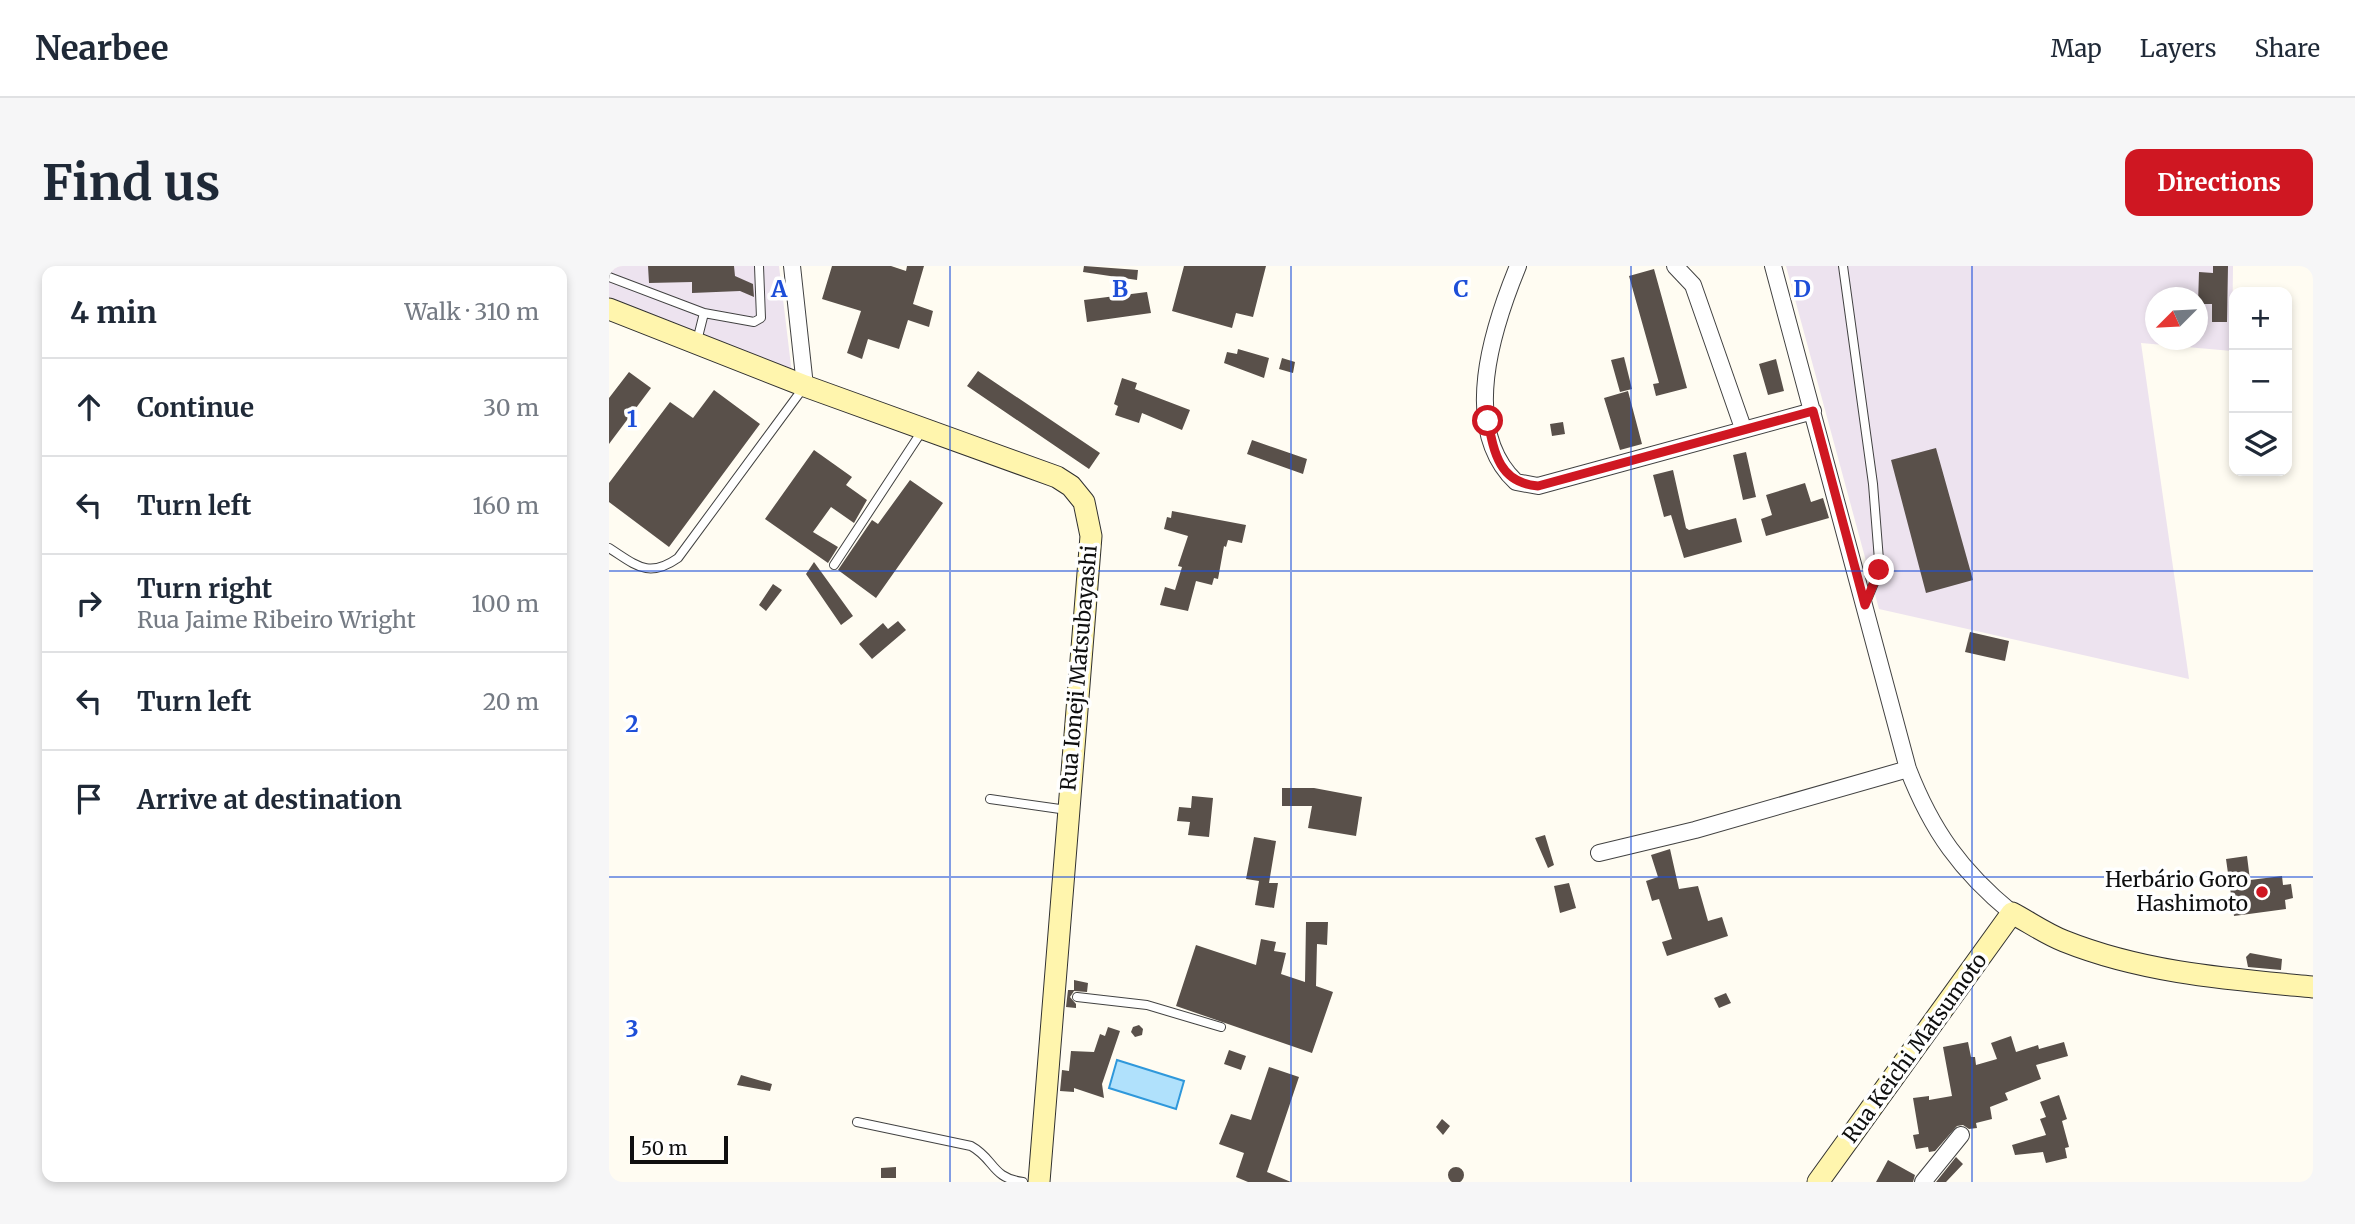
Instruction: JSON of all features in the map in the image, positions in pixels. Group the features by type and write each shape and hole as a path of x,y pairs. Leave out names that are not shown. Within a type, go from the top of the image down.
{"main road":[{"name":"Rua Ioneji Matsubayashi","path":"609,309 805,386 1057,477 1071,485 1084,502 1090,520 1090,564 1066,810 1058,996 1039,1182"},
{"path":"2012,913 2061,940 2123,962 2197,976 2313,987"},
{"name":"Rua Keichi Matsumoto","path":"1818,1182 2012,913"}],"street":[{"path":"793,266 805,386"},
{"path":"1518,266 1503,306 1492,349 1486,396 1488,421 1497,456 1516,482 1538,486 1813,411"},
{"path":"1675,266 1684,273 1696,293 1743,428"},
{"path":"1773,266 1908,769 1924,810 1940,838 1986,892 2012,913"},
{"path":"1599,853 1695,830 1908,769"},
{"path":"1923,1182 1961,1135"}],"lane":[{"path":"609,277 704,313 743,322 761,318 759,266"},
{"path":"1843,266 1873,484 1879,560 1877,576 1865,605"},
{"path":"696,344 704,313"},
{"path":"609,548 639,568 653,570 678,558 805,386"},
{"path":"834,565 923,429"},
{"path":"990,799 1066,810"},
{"path":"1077,997 1147,1005 1221,1027"},
{"path":"857,1122 971,1146 980,1151 999,1175 1023,1182"}],"shaded area":[{"path":"609,266 779,266 792,374 609,300"},
{"path":"1786,266 2233,266 2233,287 2229,287 2229,351 2208,349 2208,287 2145,287 2145,343 2141,343 2189,679 1879,609"}],"water":[{"path":"1117,1060 1184,1081 1176,1109 1109,1088"}],"building":[{"path":"648,266 734,266 735,276 753,284 754,297 740,291 692,293 692,282 649,283"},
{"path":"832,266 891,266 906,271 907,266 924,266 913,304 933,311 929,327 908,320 899,349 868,339 862,359 847,353 861,311 822,299"},
{"path":"1084,266 1138,270 1137,280 1083,272"},
{"path":"1184,266 1266,266 1253,317 1236,313 1232,328 1172,311"},
{"path":"2213,266 2228,266 2227,322 2212,322 2208,287 2199,287 2199,272 2213,273"},
{"path":"1654,269 1687,388 1656,396 1653,384 1659,383 1629,276"},
{"path":"1147,292 1151,313 1087,322 1084,300"},
{"path":"1238,349 1269,358 1264,378 1224,363 1227,352 1237,354"},
{"path":"1624,357 1632,389 1620,392 1611,360"},
{"path":"1282,358 1295,362 1293,373 1279,369"},
{"path":"1776,359 1784,391 1768,395 1759,364"},
{"path":"978,371 1100,453 1089,469 967,386"},
{"path":"629,372 651,388 609,444 609,398"},
{"path":"1122,378 1137,383 1135,389 1190,410 1182,430 1142,413 1139,423 1115,415 1118,406 1114,404"},
{"path":"714,390 760,424 669,547 609,502 609,483 670,402 693,418"},
{"path":"1628,391 1642,444 1620,450 1604,398"},
{"path":"1563,422 1565,434 1552,436 1550,424"},
{"path":"1252,440 1307,459 1303,474 1247,454"},
{"path":"1936,448 1973,580 1926,593 1891,460"},
{"path":"814,450 852,477 846,485 867,500 854,523 831,507 813,532 838,547 828,563 765,519"},
{"path":"1746,452 1756,497 1743,500 1733,455"},
{"path":"1673,470 1686,528 1689,530 1736,518 1742,542 1684,558 1671,515 1664,517 1653,475"},
{"path":"910,480 943,503 876,598 838,570 872,520 878,524"},
{"path":"1805,483 1811,502 1823,498 1829,518 1766,536 1761,519 1772,515 1766,495"},
{"path":"1172,511 1246,525 1242,543 1228,540 1226,547 1224,546 1218,579 1214,578 1212,585 1196,581 1188,611 1160,605 1165,587 1175,590 1182,567 1178,566 1188,536 1164,529 1167,517 1171,518"},
{"path":"814,562 853,616 841,625 806,574"},
{"path":"773,584 782,590 766,611 759,605"},
{"path":"898,621 906,630 872,659 859,644 883,623 888,629"},
{"path":"1970,632 2009,641 2005,661 1965,652"},
{"path":"1282,788 1314,788 1362,797 1356,836 1308,828 1312,806 1282,806"},
{"path":"1192,796 1213,798 1209,837 1188,835 1190,822 1177,821 1179,807 1191,808"},
{"path":"1545,835 1554,865 1548,868 1535,838"},
{"path":"1254,837 1276,841 1269,883 1278,883 1274,908 1255,905 1259,881 1246,879"},
{"path":"1670,849 1679,889 1698,886 1708,921 1722,917 1728,936 1667,956 1662,942 1672,939 1659,899 1652,901 1646,881 1658,877 1651,855"},
{"name":"Herbário Goro Hashimoto","path":"2247,856 2250,880 2282,876 2283,885 2291,884 2293,898 2285,900 2286,909 2234,916 2226,859"},
{"path":"1569,883 1576,908 1560,913 1554,886"},
{"path":"1306,922 1328,922 1327,945 1317,944 1316,986 1333,992 1312,1053 1176,1006 1196,945 1256,965 1261,939 1276,942 1274,951 1286,953 1281,974 1305,982"},
{"path":"2250,953 2282,959 2281,970 2248,967 2246,957"},
{"path":"1074,980 1088,983 1087,992 1074,991 1070,997 1076,1008 1066,1007 1068,990 1074,990"},
{"path":"1726,993 1731,1003 1719,1008 1714,998"},
{"path":"1139,1025 1143,1029 1142,1035 1135,1037 1131,1032 1133,1027"},
{"path":"1108,1027 1120,1031 1102,1084 1104,1098 1074,1088 1074,1092 1060,1091 1062,1070 1069,1071 1071,1051 1094,1052 1100,1034 1105,1036"},
{"path":"2011,1036 2016,1052 2038,1045 2039,1049 2064,1042 2068,1056 2036,1065 2041,1079 2005,1093 2008,1100 1990,1107 1992,1119 1976,1123 1977,1128 1957,1126 1935,1151 1929,1152 1928,1147 1916,1149 1913,1135 1919,1134 1913,1098 1929,1096 1929,1100 1952,1096 1943,1047 1968,1042 1976,1065 1997,1059 1991,1043"},
{"path":"1229,1050 1246,1056 1241,1070 1224,1064"},
{"path":"1269,1067 1299,1077 1267,1172 1291,1182 1248,1182 1236,1177 1244,1153 1219,1144 1231,1114 1251,1120"},
{"path":"741,1075 772,1084 770,1091 737,1085"},
{"path":"2059,1095 2067,1119 2062,1121 2069,1147 2065,1148 2067,1158 2046,1163 2043,1152 2015,1155 2012,1145 2046,1135 2040,1119 2046,1117 2040,1102"},
{"path":"1442,1119 1450,1126 1443,1135 1436,1127"},
{"path":"1956,1157 1963,1164 1946,1182 1936,1182"},
{"path":"1888,1160 1915,1175 1913,1182 1876,1182"},
{"path":"896,1167 896,1178 881,1178 881,1168"},
{"path":"1456,1167 1464,1175 1456,1183 1448,1175"}],"place":[{"name":"Herbário Goro Hashimoto","path":"2262,892"}],"route":[{"path":"1488,421 1497,456 1506,473 1516,482 1538,486 1813,411 1865,605 1879,570"}]}
